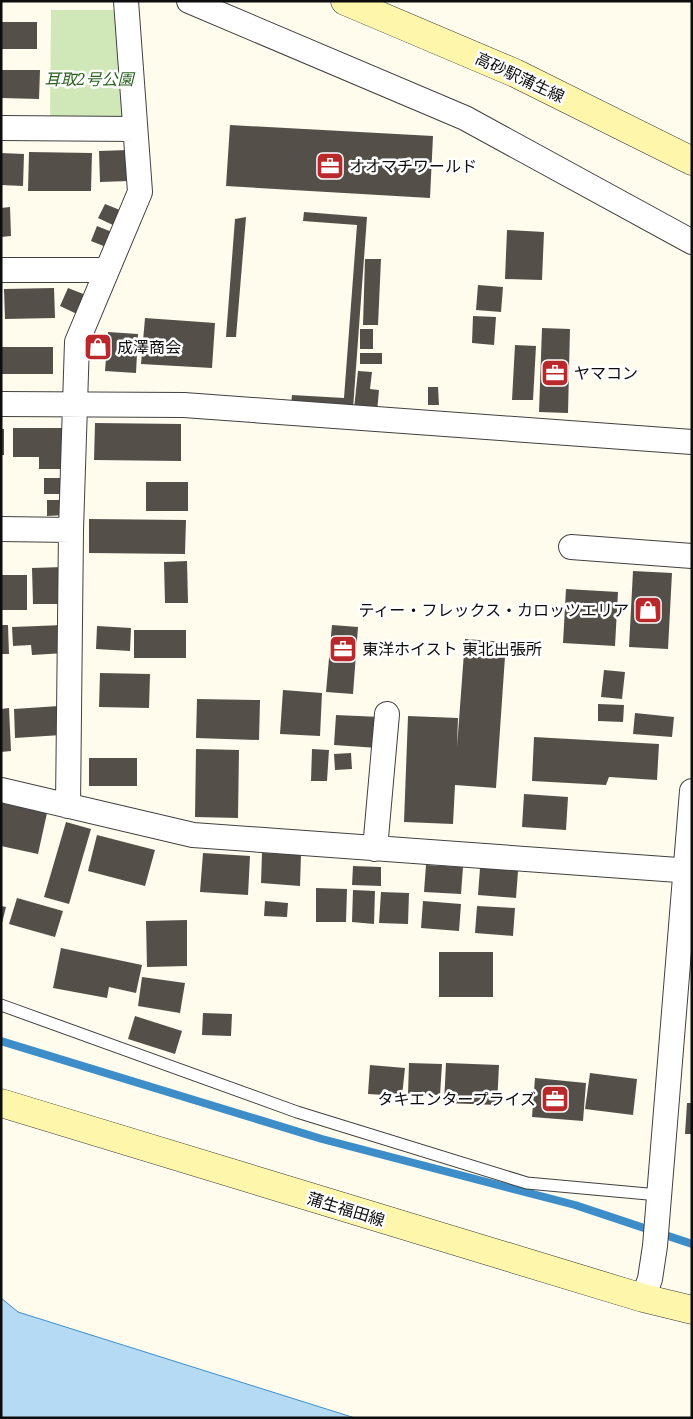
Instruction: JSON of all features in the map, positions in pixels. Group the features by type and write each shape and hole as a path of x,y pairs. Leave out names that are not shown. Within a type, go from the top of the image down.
{"main road":[{"name":"高砂駅蒲生線","path":"345,1 516,73 692,161"},
{"name":"蒲生福田線","path":"1,1104 644,1298 692,1310"}],"street":[{"path":"68,806 71,530 77,342 140,192 126,1"},
{"path":"189,1 465,118 692,242"},
{"path":"1,128 135,130"},
{"path":"1,270 108,270"},
{"path":"1,404 184,405 692,442"},
{"path":"1,529 71,530"},
{"path":"571,547 692,556"},
{"path":"375,849 387,714"},
{"path":"1,790 193,836 689,871"},
{"path":"644,1298 650,1279 656,1246 658,1205 689,871 692,791"}],"lane":[{"path":"1,1005 297,1112 527,1183 658,1205"}],"green space":[{"name":"耳取2号公園","path":"51,10 123,10 130,118 50,118"}],"water":[{"path":"1,1298 18,1312 355,1418 1,1418"}],"building":[{"path":"1,22 37,22 37,49 1,49"},
{"path":"1,70 40,70 39,99 1,98"},
{"path":"230,125 433,136 430,198 226,186"},
{"path":"128,150 129,181 100,182 99,151"},
{"path":"29,152 92,153 91,191 28,191"},
{"path":"1,153 24,154 23,186 1,185"},
{"path":"105,204 120,210 113,225 98,218"},
{"path":"10,207 11,236 1,237 1,208"},
{"path":"304,212 367,217 353,409 291,405 292,395 344,398 357,225 303,221"},
{"path":"246,217 236,337 226,337 235,219"},
{"path":"97,226 112,232 106,247 91,241"},
{"path":"507,230 544,232 542,280 505,279"},
{"path":"365,259 381,259 378,325 363,325"},
{"path":"478,285 503,287 501,312 476,310"},
{"path":"54,288 55,318 5,319 4,289"},
{"path":"68,288 86,295 77,314 60,306"},
{"path":"473,316 496,317 494,345 472,343"},
{"path":"145,318 215,323 212,368 141,364"},
{"path":"542,328 570,329 568,413 539,412"},
{"path":"360,329 373,329 373,349 360,349"},
{"path":"108,332 138,334 136,373 105,371"},
{"path":"515,345 536,346 533,400 512,400"},
{"path":"1,347 53,347 53,374 1,374"},
{"path":"360,353 382,353 382,364 360,364"},
{"path":"358,371 372,372 370,389 379,390 377,412 354,409"},
{"path":"428,387 438,387 439,405 428,405"},
{"path":"95,423 181,424 181,461 94,460"},
{"path":"13,428 65,428 65,469 39,469 39,457 13,457"},
{"path":"1,429 4,429 4,455 1,455"},
{"path":"44,478 67,478 67,494 44,494"},
{"path":"146,482 188,482 188,511 146,511"},
{"path":"47,500 65,500 66,515 47,516"},
{"path":"89,519 186,520 185,554 89,553"},
{"path":"187,561 188,603 165,603 164,562"},
{"path":"63,567 64,604 33,604 32,568"},
{"path":"633,571 672,573 668,649 629,647"},
{"path":"1,575 27,575 27,610 1,610"},
{"path":"566,589 618,592 615,646 563,643"},
{"path":"1,625 8,625 9,654 1,654"},
{"path":"64,625 65,653 32,655 31,645 13,646 12,627"},
{"path":"332,625 358,627 353,694 326,692"},
{"path":"97,626 131,628 130,651 96,649"},
{"path":"134,630 186,630 186,658 134,658"},
{"path":"465,639 506,642 496,788 455,785 453,824 404,822 408,716 458,718 457,747"},
{"path":"604,670 625,672 622,699 601,697"},
{"path":"100,673 150,674 149,708 99,707"},
{"path":"283,690 322,693 320,736 280,734"},
{"path":"197,699 260,700 259,740 196,738"},
{"path":"598,704 624,705 623,722 598,721"},
{"path":"59,706 61,735 15,738 14,709"},
{"path":"9,708 11,751 1,752 1,709"},
{"path":"635,713 674,717 672,737 633,734"},
{"path":"336,715 380,717 378,748 334,745"},
{"path":"534,737 659,744 657,780 609,777 606,785 532,781"},
{"path":"196,749 239,750 238,818 195,817"},
{"path":"312,749 329,750 327,781 311,781"},
{"path":"351,753 352,769 335,770 334,754"},
{"path":"89,758 137,758 137,786 89,786"},
{"path":"524,794 568,797 566,830 522,827"},
{"path":"1,802 47,813 38,854 1,846"},
{"path":"66,822 91,829 69,904 44,897"},
{"path":"97,835 155,850 145,886 88,871"},
{"path":"203,853 250,856 248,895 200,892"},
{"path":"262,853 301,854 300,886 261,883"},
{"path":"426,865 463,867 461,894 424,892"},
{"path":"353,866 381,867 381,886 352,885"},
{"path":"480,868 518,871 516,898 478,895"},
{"path":"316,888 347,889 346,922 316,922"},
{"path":"353,890 375,891 374,924 352,922"},
{"path":"381,892 409,893 408,924 379,923"},
{"path":"17,898 63,911 55,937 9,924"},
{"path":"265,901 288,903 287,917 264,916"},
{"path":"423,901 461,904 459,931 421,928"},
{"path":"1,906 6,907 2,923 1,923"},
{"path":"477,906 515,908 513,936 475,933"},
{"path":"187,920 187,966 147,967 146,921"},
{"path":"61,948 142,965 136,993 109,987 107,998 53,988"},
{"path":"439,952 493,952 493,997 439,997"},
{"path":"142,977 185,983 180,1013 138,1006"},
{"path":"203,1013 232,1014 231,1036 202,1035"},
{"path":"135,1016 182,1031 175,1054 128,1039"},
{"path":"409,1063 442,1064 440,1095 408,1094"},
{"path":"446,1063 499,1065 497,1105 444,1103"},
{"path":"370,1065 405,1068 402,1096 368,1094"},
{"path":"590,1073 637,1079 633,1115 585,1109"},
{"path":"535,1078 586,1083 583,1121 532,1117"},
{"path":"687,1103 692,1103 692,1134 685,1134"}],"waterway":[{"path":"1,1041 322,1139 575,1205 692,1244"}],"place":[{"name":"オオマチワールド","path":"330,166"},
{"name":"成澤商会","path":"98,347"},
{"name":"ヤマコン","path":"555,373"},
{"name":"ティー・フレックス・カロッツエリア","path":"648,610"},
{"name":"東洋ホイスト 東北出張所","path":"343,649"},
{"name":"タキエンタープライズ","path":"555,1099"}]}
